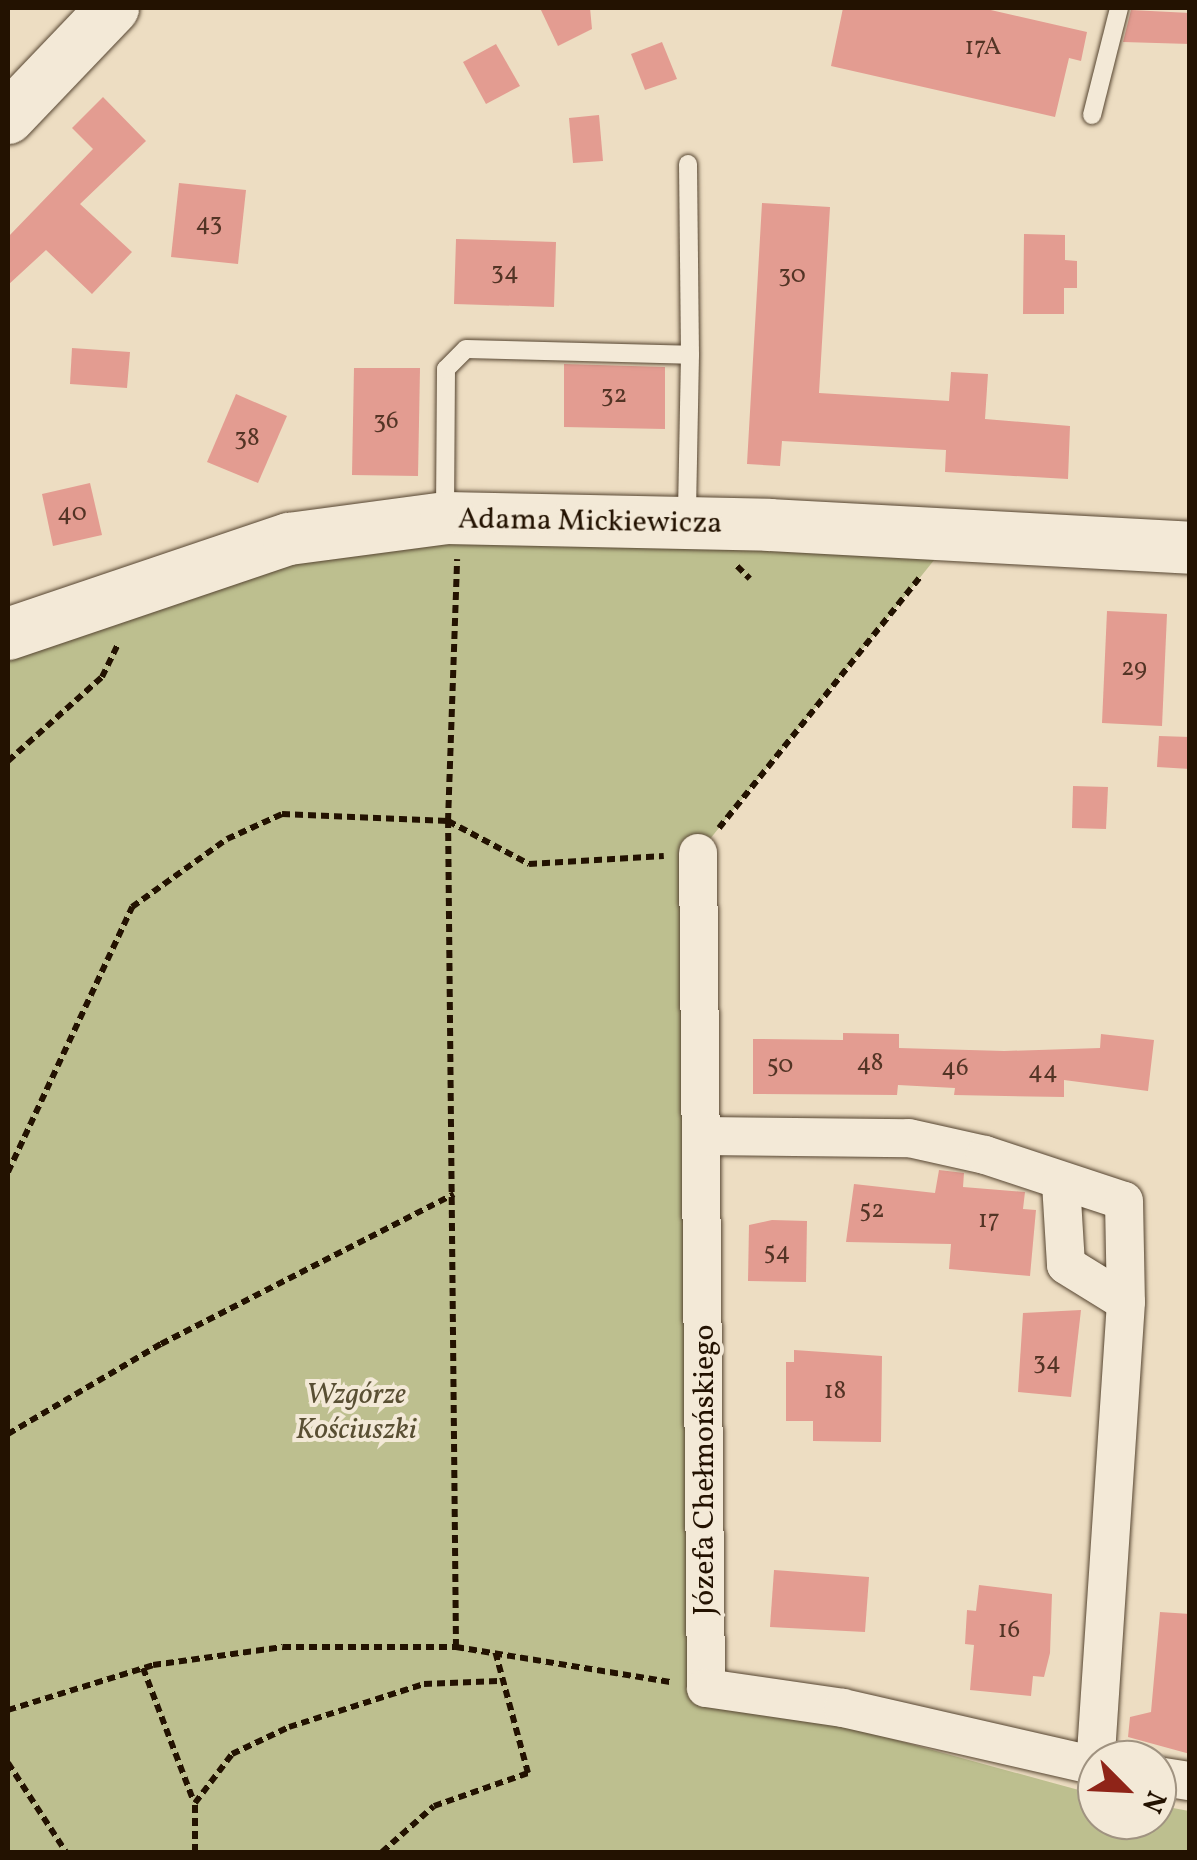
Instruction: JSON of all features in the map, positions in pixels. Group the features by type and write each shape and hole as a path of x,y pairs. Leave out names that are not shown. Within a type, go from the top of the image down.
{"street":[{"path":"8,118 113,8"},
{"name":"Adama Mickiewicza","path":"8,634 289,539 452,518 687,522 1190,548"},
{"name":"Józefa Chełmońskiego","path":"698,854 706,1688"},
{"path":"703,1136 909,1138 986,1155 1124,1201 1126,1302 1098,1740"},
{"path":"1061,1183 1066,1265 1126,1302"},
{"path":"706,1688 844,1708 1077,1762"}],"lane":[{"path":"1092,115 1118,8"},
{"path":"687,522 688,164"},
{"path":"452,518 446,369 453,357 466,349 690,355"}],"path":[{"path":"452,518 448,821 456,1647"},
{"path":"8,1172 108,949 132,908 174,872 282,814 448,821 530,864 698,854 954,534"},
{"path":"8,761 102,678 123,635"},
{"path":"8,1434 160,1344 454,1194"},
{"path":"8,1710 143,1668 283,1647 456,1647 706,1688"},
{"path":"382,1852 434,1806 528,1773 498,1682 495,1651"},
{"path":"143,1668 195,1803 195,1852"},
{"path":"195,1803 232,1754 289,1727 424,1684 498,1682"},
{"path":"8,1762 66,1852"}],"green space":[{"name":"Wzgórze Kościuszki","path":"955,534 698,854 706,1688 1077,1790 1077,1840 1177,1840 1177,1809 1189,1811 1189,1852 8,1852 8,634 289,539"}],"building":[{"path":"540,8 590,8 592,29 558,46"},
{"path":"843,8 982,8 1087,32 1081,61 1069,58 1055,117 831,66"},
{"path":"1131,10 1190,13 1190,44 1123,42"},
{"path":"662,42 677,79 645,90 631,54"},
{"path":"496,44 520,86 486,104 463,62"},
{"path":"103,97 146,141 80,204 132,252 92,294 46,250 8,285 8,237 93,149 72,128"},
{"path":"599,115 603,161 573,163 569,118"},
{"path":"179,183 246,190 238,264 171,257"},
{"path":"762,203 830,207 819,393 949,401 951,372 988,374 985,419 1070,426 1068,479 945,472 946,450 782,441 780,466 747,464"},
{"path":"1024,234 1065,235 1065,260 1077,261 1077,288 1064,288 1064,314 1023,314"},
{"path":"456,239 556,242 554,307 454,304"},
{"path":"72,348 130,352 127,388 70,384"},
{"path":"564,364 665,367 665,429 564,427"},
{"path":"354,368 420,368 418,476 352,475"},
{"path":"236,394 287,416 258,483 207,462"},
{"path":"90,483 102,535 53,546 42,494"},
{"path":"1107,611 1167,614 1162,726 1102,723"},
{"path":"1159,736 1190,737 1190,769 1157,767"},
{"path":"1073,786 1108,787 1106,829 1072,828"},
{"path":"843,1033 899,1034 899,1048 1004,1051 1100,1048 1101,1034 1154,1040 1148,1091 1064,1080 1064,1097 954,1095 955,1088 898,1085 897,1095 753,1094 753,1039 843,1040"},
{"path":"939,1170 964,1173 963,1187 1025,1192 1023,1209 1036,1210 1030,1276 949,1269 951,1244 846,1242 854,1184 935,1193"},
{"path":"772,1220 807,1221 806,1282 748,1281 749,1225"},
{"path":"1081,1310 1071,1397 1018,1392 1023,1313"},
{"path":"794,1350 882,1356 881,1442 813,1441 813,1421 786,1421 786,1362 794,1362"},
{"path":"774,1570 869,1577 865,1632 770,1627"},
{"path":"979,1585 1052,1594 1050,1653 1044,1677 1033,1676 1031,1696 970,1690 974,1645 965,1644 967,1610 976,1611"},
{"path":"1160,1612 1190,1614 1190,1754 1177,1750 1177,1740 1128,1737 1130,1717 1151,1712"}]}
